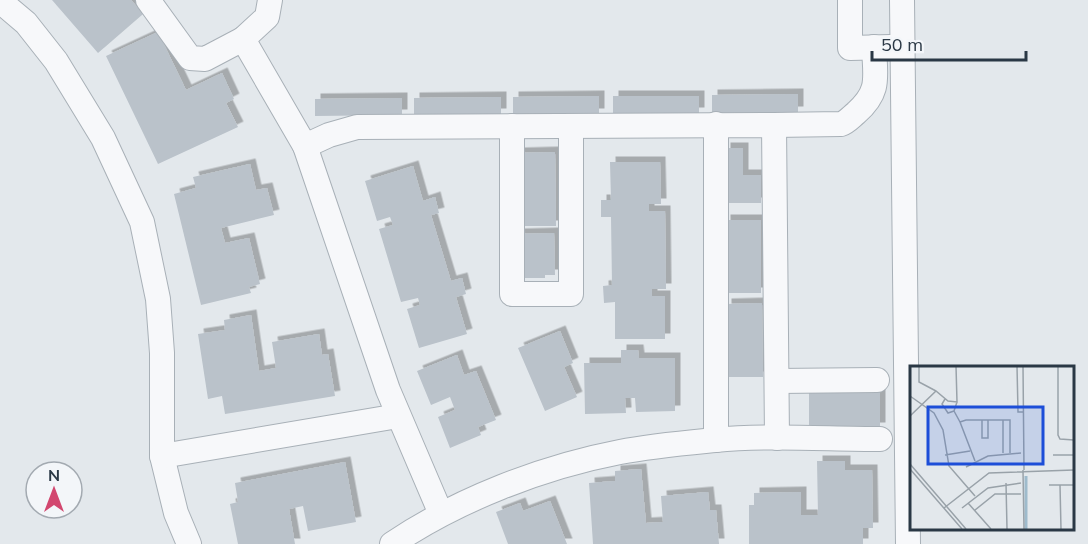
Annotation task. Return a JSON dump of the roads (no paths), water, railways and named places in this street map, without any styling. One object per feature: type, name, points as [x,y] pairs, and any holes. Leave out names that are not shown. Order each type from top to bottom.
[{"type":"street","points":[[148,0],[190,58],[205,59],[243,39],[267,17],[270,0]]},
{"type":"street","points":[[850,0],[850,48],[902,47]]},
{"type":"street","points":[[902,0],[908,544]]},
{"type":"street","points":[[0,2],[26,23],[56,61],[103,138],[142,222],[158,299],[162,353],[162,456],[176,513],[189,544]]},
{"type":"street","points":[[243,39],[305,146],[398,416],[441,514]]},
{"type":"street","points":[[305,146],[329,135],[357,127],[841,124],[866,105],[873,95],[875,88],[874,47]]},
{"type":"street","points":[[716,124],[716,440]]},
{"type":"street","points":[[774,125],[777,438]]},
{"type":"street","points":[[512,126],[512,294],[571,294],[571,126]]},
{"type":"street","points":[[777,381],[877,380]]},
{"type":"street","points":[[162,456],[398,416]]},
{"type":"street","points":[[392,544],[441,514],[520,481],[566,465],[620,452],[716,440],[880,439]]}]
